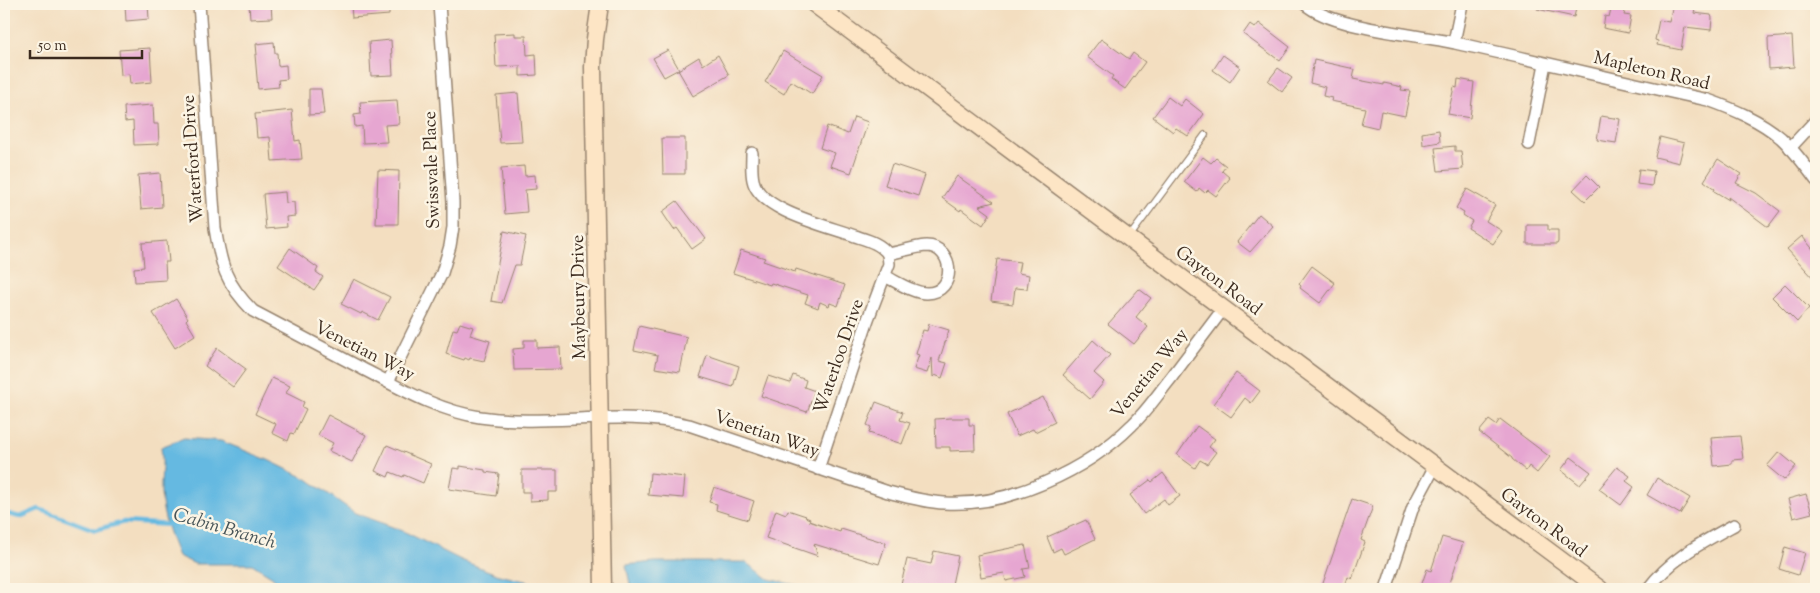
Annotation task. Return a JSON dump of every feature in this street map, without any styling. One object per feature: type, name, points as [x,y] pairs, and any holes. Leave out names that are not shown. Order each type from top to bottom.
[{"type":"street","name":"Waterford Drive","points":[[198,4],[215,228],[221,264],[229,282],[246,304]]},
{"type":"street","name":"Swissvale Place","points":[[388,382],[442,273],[450,246],[453,227],[453,202],[439,4]]},
{"type":"street","name":"Maybeury Drive","points":[[600,4],[595,39],[594,67],[603,589]]},
{"type":"street","name":"Gayton Road","points":[[814,4],[1600,589]]},
{"type":"street","name":"Mapleton Road","points":[[1305,4],[1311,9],[1347,24],[1454,42],[1708,100],[1730,108],[1760,123],[1780,137],[1816,180]]},
{"type":"street","points":[[1454,42],[1462,4]]},
{"type":"street","points":[[1529,144],[1545,64]]},
{"type":"street","points":[[1790,148],[1816,120]]},
{"type":"street","points":[[752,153],[753,181],[762,196],[770,202],[797,216],[869,240],[881,246],[888,254],[926,246],[936,248],[948,261],[950,272],[942,287],[937,291],[925,293],[885,276]]},
{"type":"street","name":"Waterloo Drive","points":[[818,469],[868,319],[885,276],[888,254]]},
{"type":"street","name":"Venetian Way","points":[[246,304],[253,311],[388,382],[440,406],[480,417],[508,420],[640,418],[666,420],[689,425],[888,492],[921,501],[946,503],[988,500],[1034,487],[1091,457],[1113,442],[1148,408],[1224,309]]},
{"type":"street","points":[[1386,589],[1413,508],[1435,466]]},
{"type":"street","points":[[1648,589],[1661,573],[1680,556],[1734,525]]},
{"type":"lane","points":[[1129,238],[1205,135]]},
{"type":"water","points":[[184,438],[221,441],[268,460],[309,480],[355,513],[403,531],[461,560],[499,575],[538,584],[548,589],[281,589],[273,577],[252,564],[195,564],[178,556],[163,511],[161,492],[161,447]]},
{"type":"water","points":[[655,562],[746,562],[769,579],[814,589],[631,589],[626,565]]},
{"type":"building","points":[[125,4],[148,4],[149,19],[126,21]]},
{"type":"building","points":[[249,4],[271,4],[272,18],[250,19]]},
{"type":"building","points":[[351,4],[389,4],[389,15],[352,18]]},
{"type":"building","points":[[1538,4],[1577,4],[1574,17],[1537,9]]},
{"type":"building","points":[[1673,4],[1696,4],[1694,13],[1711,15],[1712,18],[1711,30],[1685,27],[1681,50],[1657,45],[1658,41],[1655,40],[1659,20],[1669,22]]},
{"type":"building","points":[[1612,5],[1626,8],[1624,15],[1631,16],[1628,33],[1603,28],[1605,16],[1609,17]]},
{"type":"building","points":[[1259,23],[1290,47],[1280,61],[1243,34],[1250,24],[1255,28]]},
{"type":"building","points":[[515,33],[515,36],[526,36],[527,55],[536,54],[537,75],[520,76],[520,66],[496,67],[494,34]]},
{"type":"building","points":[[1792,36],[1794,67],[1769,69],[1768,38]]},
{"type":"building","points":[[1101,39],[1129,59],[1133,53],[1145,62],[1125,89],[1111,79],[1113,76],[1087,57]]},
{"type":"building","points":[[391,40],[393,75],[371,76],[369,42]]},
{"type":"building","points":[[274,42],[278,66],[286,65],[287,79],[278,80],[279,87],[258,89],[256,44]]},
{"type":"building","points":[[150,48],[152,82],[130,84],[129,74],[121,75],[119,50]]},
{"type":"building","points":[[668,50],[679,69],[664,77],[653,58]]},
{"type":"building","points":[[783,51],[823,75],[812,94],[791,81],[784,94],[765,82]]},
{"type":"building","points":[[718,55],[729,75],[693,96],[678,70],[699,57],[703,65]]},
{"type":"building","points":[[1223,55],[1240,67],[1230,82],[1213,70]]},
{"type":"building","points":[[1314,60],[1355,69],[1353,79],[1384,85],[1384,83],[1402,87],[1401,90],[1410,91],[1405,116],[1381,111],[1378,128],[1361,124],[1365,108],[1331,101],[1332,98],[1323,96],[1325,87],[1310,83]]},
{"type":"building","points":[[1278,68],[1292,78],[1282,92],[1268,81]]},
{"type":"building","points":[[1458,79],[1474,82],[1470,118],[1448,114],[1454,87],[1457,88]]},
{"type":"building","points":[[309,89],[321,89],[324,114],[309,115]]},
{"type":"building","points":[[518,93],[522,142],[500,143],[496,95]]},
{"type":"building","points":[[1168,97],[1180,106],[1185,99],[1204,114],[1188,136],[1176,128],[1173,132],[1153,117]]},
{"type":"building","points":[[397,100],[399,124],[385,125],[387,142],[363,143],[362,126],[355,127],[354,115],[361,114],[360,102]]},
{"type":"building","points":[[153,105],[154,124],[158,124],[159,144],[134,145],[133,121],[125,122],[124,107]]},
{"type":"building","points":[[292,110],[295,141],[300,140],[302,159],[272,161],[270,137],[257,138],[255,114]]},
{"type":"building","points":[[1601,116],[1620,119],[1616,143],[1597,140]]},
{"type":"building","points":[[854,117],[868,122],[851,173],[830,166],[835,153],[820,148],[827,126],[848,134]]},
{"type":"building","points":[[1439,130],[1440,142],[1423,145],[1422,133]]},
{"type":"building","points":[[1660,137],[1684,143],[1679,163],[1655,157]]},
{"type":"building","points":[[662,138],[685,138],[685,174],[663,174]]},
{"type":"building","points":[[1455,146],[1455,151],[1461,151],[1463,169],[1438,171],[1435,148]]},
{"type":"building","points":[[1203,157],[1211,163],[1216,158],[1226,166],[1222,171],[1230,178],[1216,196],[1208,190],[1205,193],[1199,188],[1197,192],[1184,182]]},
{"type":"building","points":[[1718,159],[1741,174],[1736,183],[1756,193],[1780,211],[1768,227],[1728,197],[1729,200],[1714,191],[1715,189],[1704,181]]},
{"type":"building","points":[[892,164],[925,175],[918,196],[885,185]]},
{"type":"building","points":[[524,166],[525,176],[535,175],[536,189],[525,190],[527,212],[505,214],[501,168]]},
{"type":"building","points":[[1639,169],[1654,171],[1652,186],[1637,184]]},
{"type":"building","points":[[378,170],[399,171],[398,224],[376,224]]},
{"type":"building","points":[[160,173],[162,207],[141,209],[138,175]]},
{"type":"building","points":[[1587,175],[1599,187],[1585,201],[1573,190]]},
{"type":"building","points":[[957,176],[994,202],[979,206],[990,214],[983,225],[942,198]]},
{"type":"building","points":[[1467,189],[1495,205],[1486,221],[1502,231],[1493,244],[1468,228],[1472,221],[1456,208]]},
{"type":"building","points":[[285,192],[286,203],[294,202],[295,216],[286,217],[287,227],[266,229],[263,194]]},
{"type":"building","points":[[677,201],[706,239],[692,249],[677,228],[674,230],[662,212]]},
{"type":"building","points":[[1259,214],[1273,226],[1250,252],[1237,242]]},
{"type":"building","points":[[1527,225],[1548,225],[1548,230],[1558,230],[1557,244],[1527,244]]},
{"type":"building","points":[[504,231],[526,236],[520,265],[515,265],[502,303],[491,301]]},
{"type":"building","points":[[1802,236],[1816,253],[1816,281],[1787,249]]},
{"type":"building","points":[[167,241],[169,262],[165,262],[166,280],[135,282],[134,268],[144,267],[142,243]]},
{"type":"building","points":[[290,248],[318,268],[316,272],[323,277],[314,290],[278,266]]},
{"type":"building","points":[[741,250],[765,258],[763,261],[795,272],[796,269],[845,285],[838,306],[830,303],[829,306],[820,302],[818,308],[805,303],[808,295],[733,273]]},
{"type":"building","points":[[997,259],[1020,262],[1018,273],[1029,275],[1027,289],[1015,288],[1013,304],[991,301]]},
{"type":"building","points":[[1312,266],[1335,283],[1320,303],[1300,288],[1299,284]]},
{"type":"building","points":[[354,279],[390,297],[378,320],[341,304]]},
{"type":"building","points":[[1785,284],[1809,308],[1797,322],[1772,297]]},
{"type":"building","points":[[1139,289],[1151,298],[1136,317],[1148,327],[1134,344],[1108,324]]},
{"type":"building","points":[[176,299],[188,318],[186,320],[195,335],[175,348],[153,313]]},
{"type":"building","points":[[460,323],[473,327],[470,335],[490,341],[484,361],[470,358],[469,360],[465,358],[464,360],[446,354],[453,329],[457,330]]},
{"type":"building","points":[[929,324],[949,330],[939,361],[947,363],[942,378],[935,375],[933,377],[932,358],[927,373],[914,369],[919,355],[916,354],[923,330],[927,331]]},
{"type":"building","points":[[639,326],[687,337],[680,372],[655,368],[658,355],[634,350]]},
{"type":"building","points":[[524,340],[537,340],[537,348],[560,347],[561,369],[514,370],[513,349],[524,348]]},
{"type":"building","points":[[1093,340],[1110,355],[1094,373],[1104,382],[1090,399],[1063,375]]},
{"type":"building","points":[[217,348],[246,369],[233,387],[205,366]]},
{"type":"building","points":[[707,355],[739,366],[733,387],[700,377]]},
{"type":"building","points":[[1236,373],[1260,391],[1251,403],[1245,398],[1231,417],[1213,404]]},
{"type":"building","points":[[793,375],[806,380],[804,387],[815,391],[807,412],[761,396],[768,376],[790,383]]},
{"type":"building","points":[[272,378],[290,386],[286,393],[304,402],[302,407],[306,409],[294,434],[291,433],[288,441],[272,433],[276,424],[255,414]]},
{"type":"building","points":[[1043,397],[1055,422],[1035,432],[1033,429],[1017,436],[1007,414]]},
{"type":"building","points":[[876,402],[903,412],[900,420],[910,423],[902,444],[869,433],[871,427],[867,425]]},
{"type":"building","points":[[328,415],[366,435],[352,462],[329,451],[333,443],[318,435]]},
{"type":"building","points":[[969,418],[969,425],[974,425],[975,450],[950,451],[950,447],[936,447],[935,419]]},
{"type":"building","points":[[1500,419],[1550,457],[1537,473],[1529,466],[1526,471],[1479,432],[1489,420],[1496,425]]},
{"type":"building","points":[[1197,426],[1215,439],[1209,447],[1216,452],[1207,464],[1200,460],[1195,468],[1177,455]]},
{"type":"building","points":[[1740,436],[1743,459],[1732,460],[1732,464],[1714,466],[1711,438]]},
{"type":"building","points":[[387,445],[431,464],[423,483],[404,475],[403,477],[390,472],[388,477],[375,471]]},
{"type":"building","points":[[1779,452],[1796,466],[1784,480],[1767,466]]},
{"type":"building","points":[[1571,457],[1591,472],[1580,485],[1561,470]]},
{"type":"building","points":[[460,466],[499,474],[496,496],[449,489],[453,468],[460,469]]},
{"type":"building","points":[[1617,467],[1630,476],[1626,481],[1634,487],[1621,505],[1599,489]]},
{"type":"building","points":[[522,470],[557,470],[557,492],[548,492],[548,500],[530,501],[530,492],[522,492]]},
{"type":"building","points":[[650,473],[685,477],[683,498],[648,495]]},
{"type":"building","points":[[1163,473],[1180,496],[1168,505],[1164,499],[1144,514],[1130,495]]},
{"type":"building","points":[[1657,478],[1690,498],[1680,514],[1647,495]]},
{"type":"building","points":[[714,487],[754,501],[748,520],[716,510],[717,504],[709,502]]},
{"type":"building","points":[[1806,494],[1812,513],[1793,518],[1788,499]]},
{"type":"building","points":[[1352,499],[1373,506],[1361,540],[1365,542],[1352,579],[1348,577],[1344,589],[1321,589]]},
{"type":"building","points":[[776,510],[786,514],[788,510],[806,516],[810,519],[809,521],[840,532],[841,529],[886,543],[879,564],[814,544],[818,556],[766,538]]},
{"type":"building","points":[[1086,520],[1095,539],[1064,554],[1061,548],[1053,552],[1047,537]]},
{"type":"building","points":[[1442,537],[1463,543],[1448,589],[1420,589],[1427,569],[1431,571]]},
{"type":"building","points":[[1025,545],[1030,568],[1023,569],[1025,577],[1006,581],[1004,573],[981,577],[977,555]]},
{"type":"building","points":[[1785,547],[1805,553],[1798,575],[1779,569]]},
{"type":"building","points":[[934,551],[958,556],[951,589],[900,589],[907,559],[931,564]]},
{"type":"waterway","name":"Cabin Branch","points":[[4,513],[20,517],[39,509],[95,530],[124,522],[171,525]]}]
